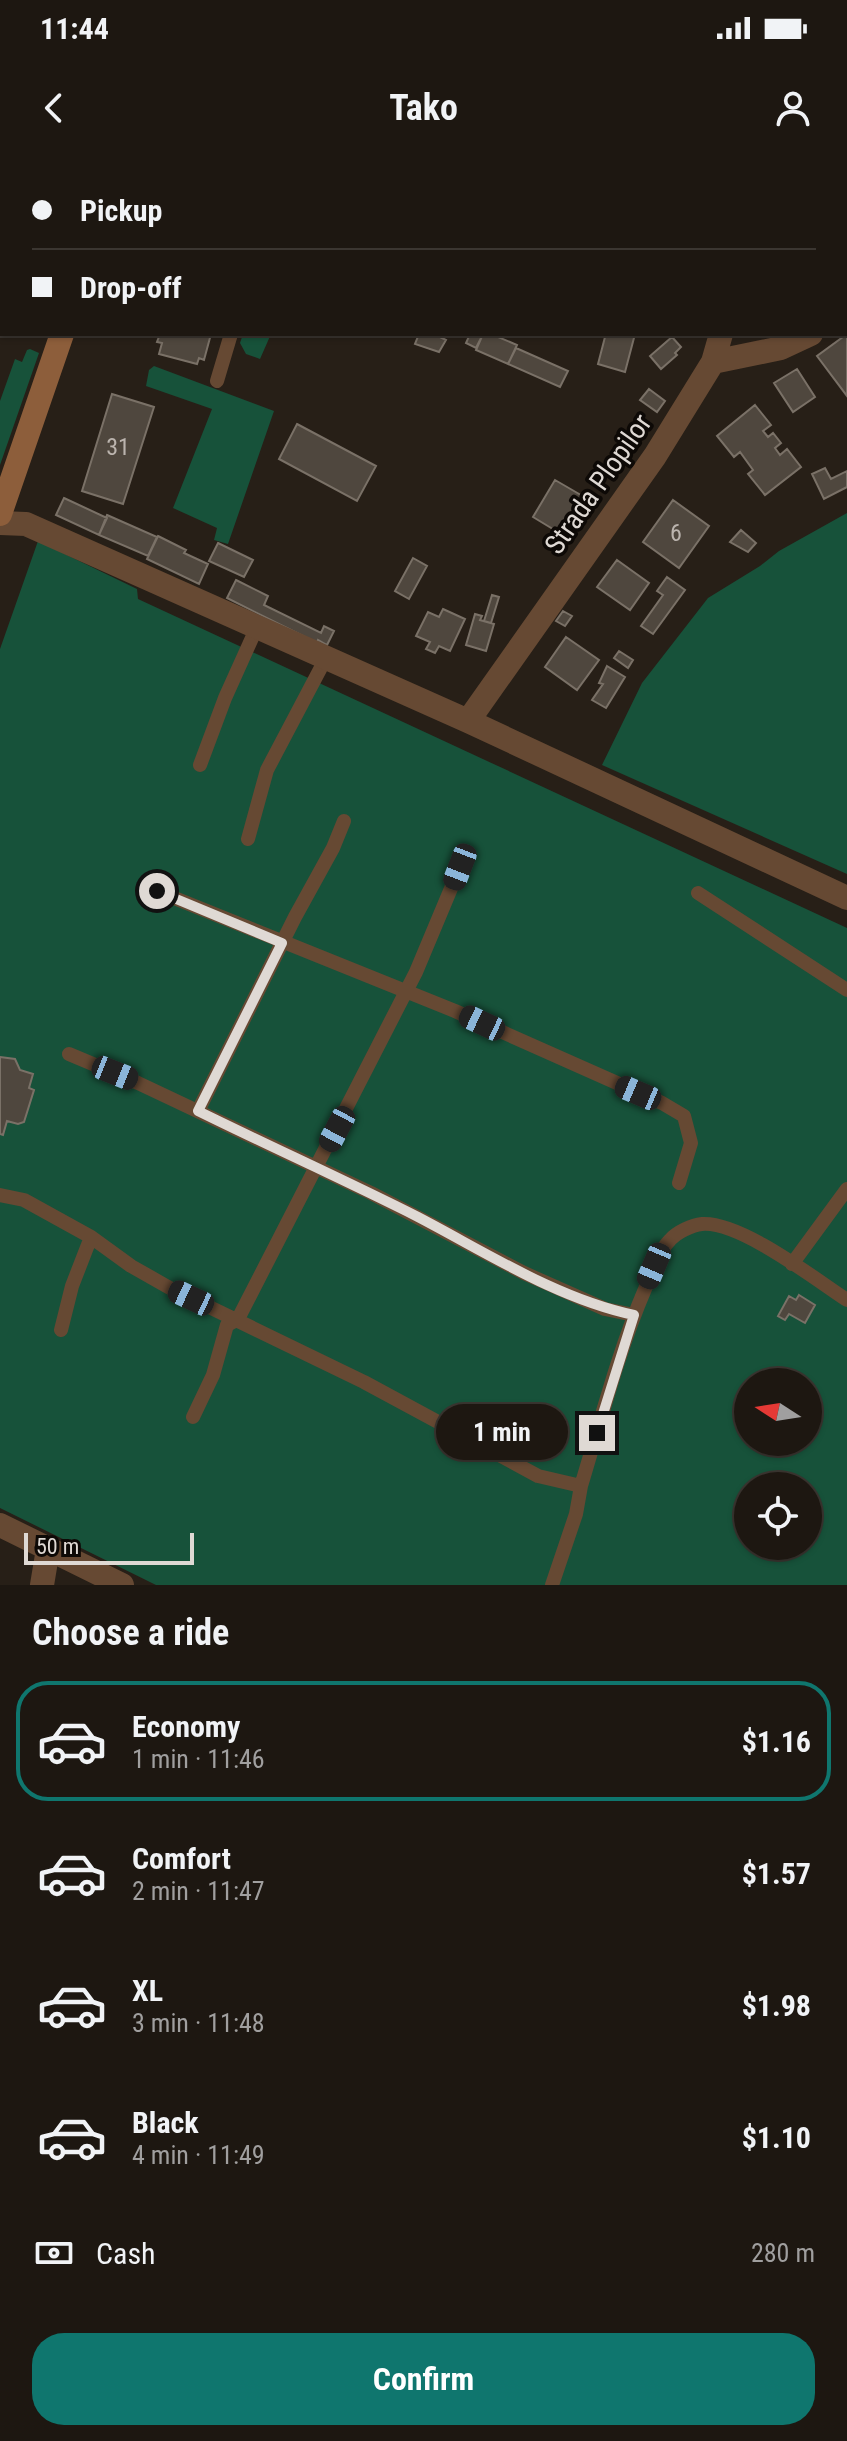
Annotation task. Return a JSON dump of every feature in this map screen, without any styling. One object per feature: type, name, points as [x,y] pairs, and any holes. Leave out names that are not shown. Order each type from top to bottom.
[{"type":"main road","points":[[0,514],[61,336]]},
{"type":"street","name":"Strada Plopilor","points":[[468,721],[655,456],[713,362],[720,336]]},
{"type":"street","points":[[713,362],[781,348],[807,336]]},
{"type":"street","points":[[0,523],[26,524],[468,721],[847,898]]},
{"type":"street","points":[[0,1525],[122,1585]]},
{"type":"street","points":[[42,1585],[48,1549]]},
{"type":"lane","points":[[217,381],[230,336]]},
{"type":"lane","points":[[200,765],[225,698],[257,627]]},
{"type":"lane","points":[[248,839],[267,770],[326,658]]},
{"type":"lane","points":[[198,1111],[344,821]]},
{"type":"lane","points":[[193,1417],[213,1375],[227,1325],[238,1319],[316,1168],[429,943],[460,867]]},
{"type":"lane","points":[[157,891],[339,963],[662,1103],[684,1116],[691,1143],[679,1183]]},
{"type":"lane","points":[[698,893],[847,990]]},
{"type":"lane","points":[[69,1054],[198,1111],[524,1273],[605,1309],[634,1315]]},
{"type":"lane","points":[[792,1264],[847,1189]]},
{"type":"lane","points":[[0,1195],[24,1200],[91,1237],[155,1280],[364,1382],[538,1476],[581,1486]]},
{"type":"lane","points":[[552,1585],[634,1315],[654,1266],[669,1240],[682,1231],[703,1224],[729,1229],[749,1238],[847,1300]]},
{"type":"lane","points":[[61,1330],[77,1271],[91,1237]]},
{"type":"green space","points":[[242,336],[270,336],[260,359],[246,354],[240,343]]},
{"type":"green space","points":[[30,349],[39,353],[0,465],[0,401],[15,359],[22,362]]},
{"type":"green space","points":[[154,366],[274,411],[228,544],[214,540],[217,528],[173,508],[212,409],[146,386],[149,370]]},
{"type":"green space","points":[[847,513],[847,874],[602,765],[642,683],[708,598],[779,551]]},
{"type":"green space","points":[[38,541],[137,589],[138,599],[847,928],[847,1585],[156,1585],[0,1508],[0,649]]},
{"type":"building","points":[[159,336],[210,336],[204,360],[199,358],[197,364],[159,354],[162,343],[157,342]]},
{"type":"building","points":[[418,336],[438,336],[446,340],[439,352],[415,344]]},
{"type":"building","points":[[469,336],[482,336],[476,348],[466,343]]},
{"type":"building","points":[[482,336],[496,336],[517,345],[508,364],[476,350]]},
{"type":"building","points":[[634,336],[625,372],[598,364],[605,337]]},
{"type":"building","points":[[847,336],[847,396],[817,356]]},
{"type":"building","points":[[672,337],[681,347],[675,353],[677,355],[661,369],[650,356]]},
{"type":"building","points":[[516,348],[568,371],[560,387],[508,364]]},
{"type":"building","points":[[797,369],[815,397],[793,412],[774,383]]},
{"type":"building","points":[[649,389],[665,401],[657,412],[640,400]]},
{"type":"building","points":[[112,394],[154,407],[123,504],[82,491]]},
{"type":"building","points":[[755,405],[771,425],[763,431],[768,437],[773,433],[781,443],[775,448],[780,455],[787,449],[801,467],[765,495],[748,474],[753,470],[740,452],[734,457],[717,436]]},
{"type":"building","points":[[297,424],[376,466],[357,501],[279,459]]},
{"type":"building","points":[[825,468],[831,479],[847,471],[847,487],[824,499],[812,474]]},
{"type":"building","points":[[555,480],[586,498],[577,513],[580,515],[566,537],[533,517]]},
{"type":"building","points":[[64,498],[107,518],[99,535],[56,515]]},
{"type":"building","points":[[673,500],[709,526],[679,568],[643,542]]},
{"type":"building","points":[[107,515],[157,537],[148,556],[99,535]]},
{"type":"building","points":[[741,530],[756,543],[748,552],[730,542]]},
{"type":"building","points":[[158,536],[208,564],[199,584],[147,559]]},
{"type":"building","points":[[218,543],[253,560],[244,577],[209,561]]},
{"type":"building","points":[[413,558],[427,566],[409,599],[395,591]]},
{"type":"building","points":[[617,560],[649,583],[630,610],[597,587]]},
{"type":"building","points":[[667,577],[685,590],[653,634],[641,626],[663,595],[657,591]]},
{"type":"building","points":[[236,580],[268,596],[264,605],[321,633],[324,626],[334,631],[327,645],[318,640],[317,643],[227,598]]},
{"type":"building","points":[[492,595],[499,597],[491,623],[484,621]]},
{"type":"building","points":[[443,609],[465,619],[450,651],[439,646],[435,653],[426,649],[430,642],[416,636],[428,612],[439,617]]},
{"type":"building","points":[[563,611],[572,616],[565,626],[556,621]]},
{"type":"building","points":[[475,614],[482,616],[480,620],[494,624],[486,651],[466,645]]},
{"type":"building","points":[[566,637],[599,660],[577,690],[545,667]]},
{"type":"building","points":[[619,651],[633,660],[628,668],[614,658]]},
{"type":"building","points":[[607,666],[625,677],[606,708],[592,700],[603,684],[599,683]]},
{"type":"building","points":[[0,1057],[15,1059],[20,1070],[33,1074],[29,1088],[34,1090],[24,1122],[7,1121],[3,1135],[0,1134]]},
{"type":"building","points":[[799,1295],[815,1305],[805,1323],[789,1314],[785,1320],[778,1316],[789,1296],[796,1300]]},
{"type":"route","points":[[157,891],[282,943],[198,1111],[371,1193],[524,1273],[605,1309],[634,1315],[597,1433]]}]
